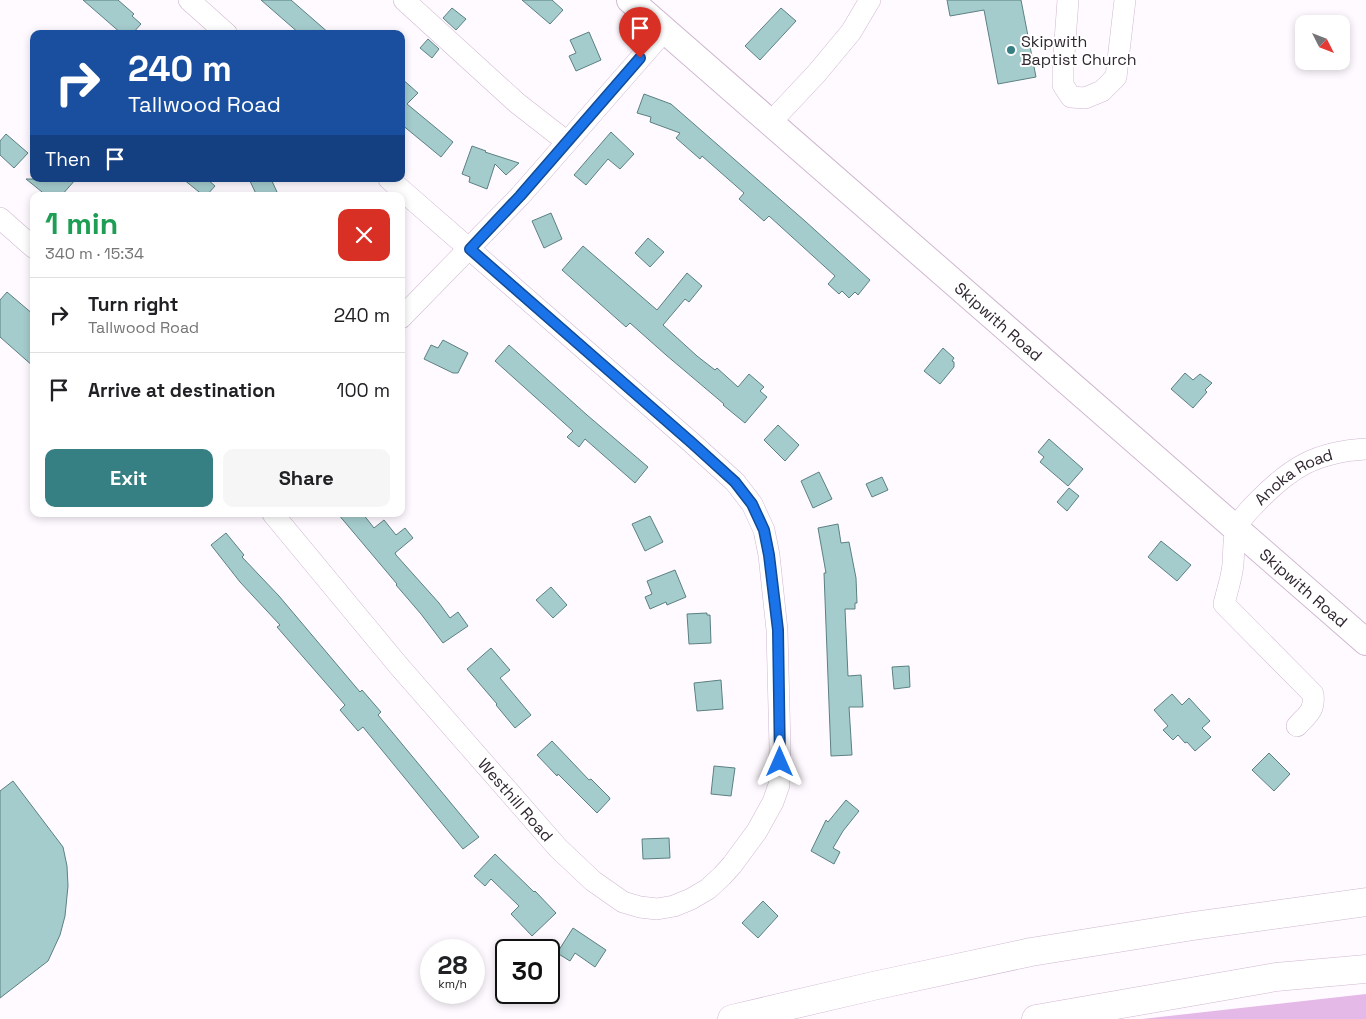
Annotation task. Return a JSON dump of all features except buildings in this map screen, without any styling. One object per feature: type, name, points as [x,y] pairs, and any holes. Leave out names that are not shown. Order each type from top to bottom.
[{"type":"highway","points":[[732,1019],[1031,952],[1192,926],[1366,902]]},
{"type":"highway","points":[[1036,1019],[1276,977],[1366,969]]},
{"type":"main road","name":"Skipwith Road","points":[[630,0],[1366,642]]},
{"type":"street","points":[[189,0],[223,30]]},
{"type":"street","points":[[404,0],[517,103],[567,142]]},
{"type":"street","points":[[770,123],[816,74],[851,32],[870,0]]},
{"type":"street","points":[[1068,0],[1063,68],[1064,86],[1071,97],[1085,98],[1102,91],[1116,77],[1125,0]]},
{"type":"street","points":[[405,314],[520,196],[665,30]]},
{"type":"street","name":"Westhill Road","points":[[392,182],[404,192]]},
{"type":"street","name":"Westhill Road","points":[[275,517],[398,665],[558,848],[593,881],[623,902],[640,908],[657,909],[674,906],[691,899],[708,889],[732,865],[757,831],[773,802],[779,785],[780,738],[778,630],[764,530],[752,504],[735,482],[692,443],[405,193]]},
{"type":"street","points":[[0,218],[30,244]]},
{"type":"street","name":"Anoka Road","points":[[1236,528],[1252,507],[1275,484],[1298,467],[1319,457],[1345,450],[1366,449]]},
{"type":"street","points":[[1236,528],[1233,565],[1224,604],[1313,694],[1314,704],[1310,712],[1297,726]]},
{"type":"shaded area","points":[[1366,994],[1366,1019],[1142,1019]]},
{"type":"place","name":"Skipwith Baptist Church","points":[[1011,50]]},
{"type":"route","points":[[640,58],[520,196],[470,249],[692,443],[735,482],[752,504],[764,530],[778,630],[780,762]]}]
